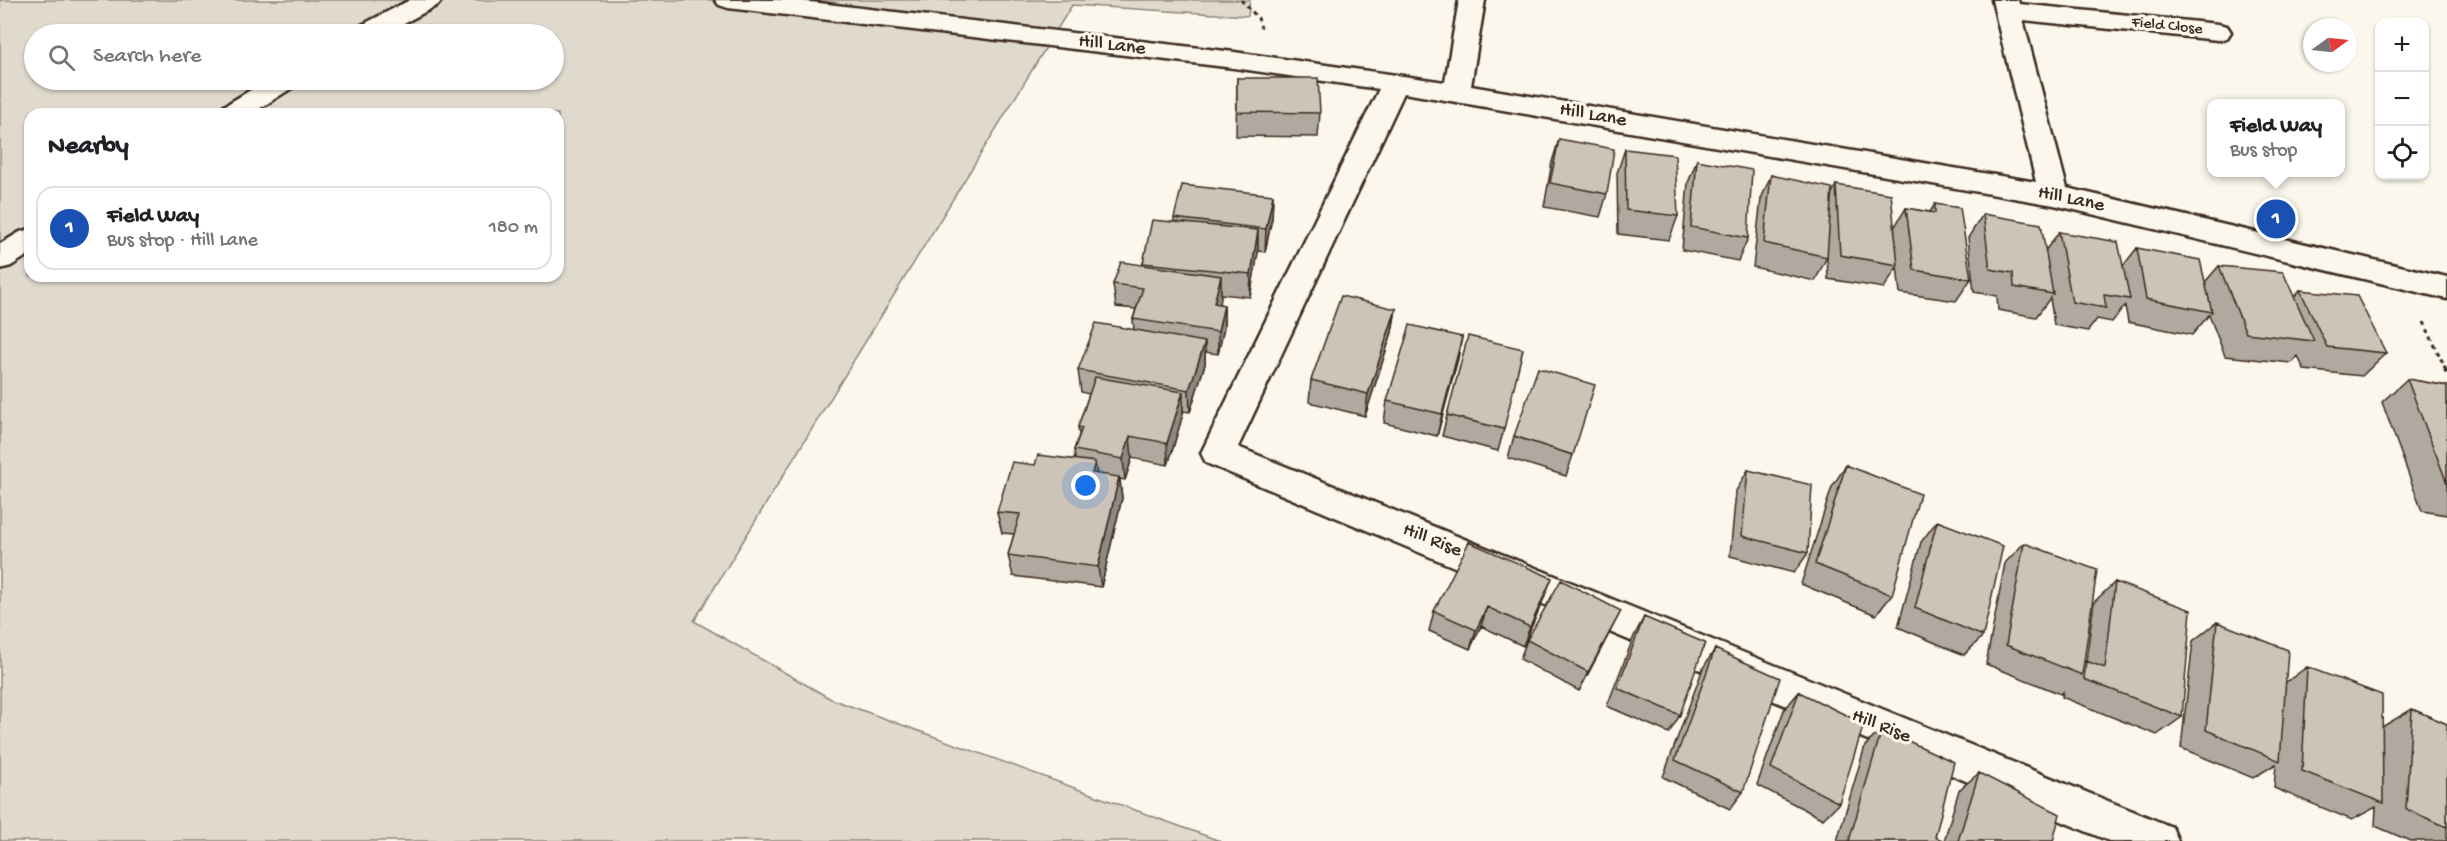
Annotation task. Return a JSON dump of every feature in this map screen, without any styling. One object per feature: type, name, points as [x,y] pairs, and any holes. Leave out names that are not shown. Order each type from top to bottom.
[{"type":"street","points":[[384,24],[429,0]]},
{"type":"street","name":"Hill Lane","points":[[728,0],[1234,60],[1457,93],[2054,195],[2447,288]]},
{"type":"street","points":[[1457,93],[1472,0]]},
{"type":"street","points":[[2007,5],[2054,195]]},
{"type":"street","name":"Field Close","points":[[2007,5],[2218,32]]},
{"type":"street","name":"Hill Rise","points":[[1395,83],[1218,453],[2158,841]]},
{"type":"street","points":[[241,108],[270,90]]},
{"type":"street","points":[[0,258],[24,244]]},
{"type":"path","points":[[2410,279],[2418,308],[2447,373]]},
{"type":"shaded area","points":[[0,0],[1250,0],[1248,16],[1072,5],[694,621],[831,699],[1220,841],[0,841]]},
{"type":"building","points":[[1237,78],[1318,78],[1320,113],[1237,112]]},
{"type":"building","points":[[1559,139],[1614,149],[1607,194],[1550,183]]},
{"type":"building","points":[[1625,149],[1675,155],[1678,216],[1626,210]]},
{"type":"building","points":[[1697,160],[1752,170],[1748,238],[1691,227]]},
{"type":"building","points":[[1771,175],[1832,188],[1827,257],[1764,243]]},
{"type":"building","points":[[1182,185],[1273,195],[1266,229],[1174,218]]},
{"type":"building","points":[[1836,185],[1891,194],[1898,265],[1840,255]]},
{"type":"building","points":[[1935,204],[1960,208],[1971,279],[1914,270],[1906,208],[1935,213]]},
{"type":"building","points":[[1983,214],[2041,224],[2053,294],[2014,287],[2013,273],[1990,269]]},
{"type":"building","points":[[1152,220],[1258,230],[1251,274],[1143,263]]},
{"type":"building","points":[[2059,232],[2118,242],[2130,299],[2104,295],[2106,308],[2072,302]]},
{"type":"building","points":[[2137,248],[2200,260],[2212,312],[2146,299]]},
{"type":"building","points":[[1121,262],[1221,276],[1214,303],[1224,305],[1218,332],[1133,319],[1143,288],[1113,284]]},
{"type":"building","points":[[2219,266],[2283,272],[2314,341],[2246,333]]},
{"type":"building","points":[[2300,290],[2357,296],[2386,353],[2327,347]]},
{"type":"building","points":[[1341,296],[1396,309],[1368,394],[1311,380]]},
{"type":"building","points":[[1096,323],[1205,342],[1189,390],[1078,370]]},
{"type":"building","points":[[1410,325],[1462,337],[1442,414],[1387,401]]},
{"type":"building","points":[[1468,336],[1523,349],[1504,429],[1447,415]]},
{"type":"building","points":[[1538,368],[1595,385],[1573,455],[1514,436]]},
{"type":"building","points":[[1095,377],[1183,392],[1167,443],[1130,436],[1123,459],[1074,450],[1082,428],[1078,427]]},
{"type":"building","points":[[2407,379],[2447,386],[2447,483]]},
{"type":"building","points":[[1038,455],[1095,462],[1092,473],[1119,477],[1098,567],[1008,555],[1020,514],[997,512],[1012,462],[1035,465]]},
{"type":"building","points":[[1846,465],[1920,494],[1892,595],[1815,564]]},
{"type":"building","points":[[1748,470],[1812,485],[1808,553],[1742,536]]},
{"type":"building","points":[[1937,521],[2003,546],[1983,636],[1915,608]]},
{"type":"building","points":[[1469,542],[1552,578],[1530,627],[1487,607],[1476,630],[1434,611]]},
{"type":"building","points":[[2024,543],[2097,570],[2082,675],[2006,645]]},
{"type":"building","points":[[1561,580],[1621,611],[1588,672],[1527,640]]},
{"type":"building","points":[[2115,582],[2191,610],[2182,717],[2084,679],[2086,661],[2105,668]]},
{"type":"building","points":[[1644,617],[1705,643],[1680,715],[1617,688]]},
{"type":"building","points":[[2217,622],[2288,650],[2280,761],[2206,730]]},
{"type":"building","points":[[1715,649],[1780,678],[1743,792],[1675,760]]},
{"type":"building","points":[[2307,667],[2382,695],[2383,803],[2302,771]]},
{"type":"building","points":[[1799,692],[1864,724],[1839,803],[1771,768]]},
{"type":"building","points":[[2412,709],[2447,724],[2447,827],[2406,809]]},
{"type":"building","points":[[1882,729],[1954,762],[1935,837],[1944,841],[1849,841]]},
{"type":"building","points":[[1979,773],[2060,814],[2053,841],[1958,841]]},
{"type":"place","name":"Field Way","points":[[2276,219]]}]
